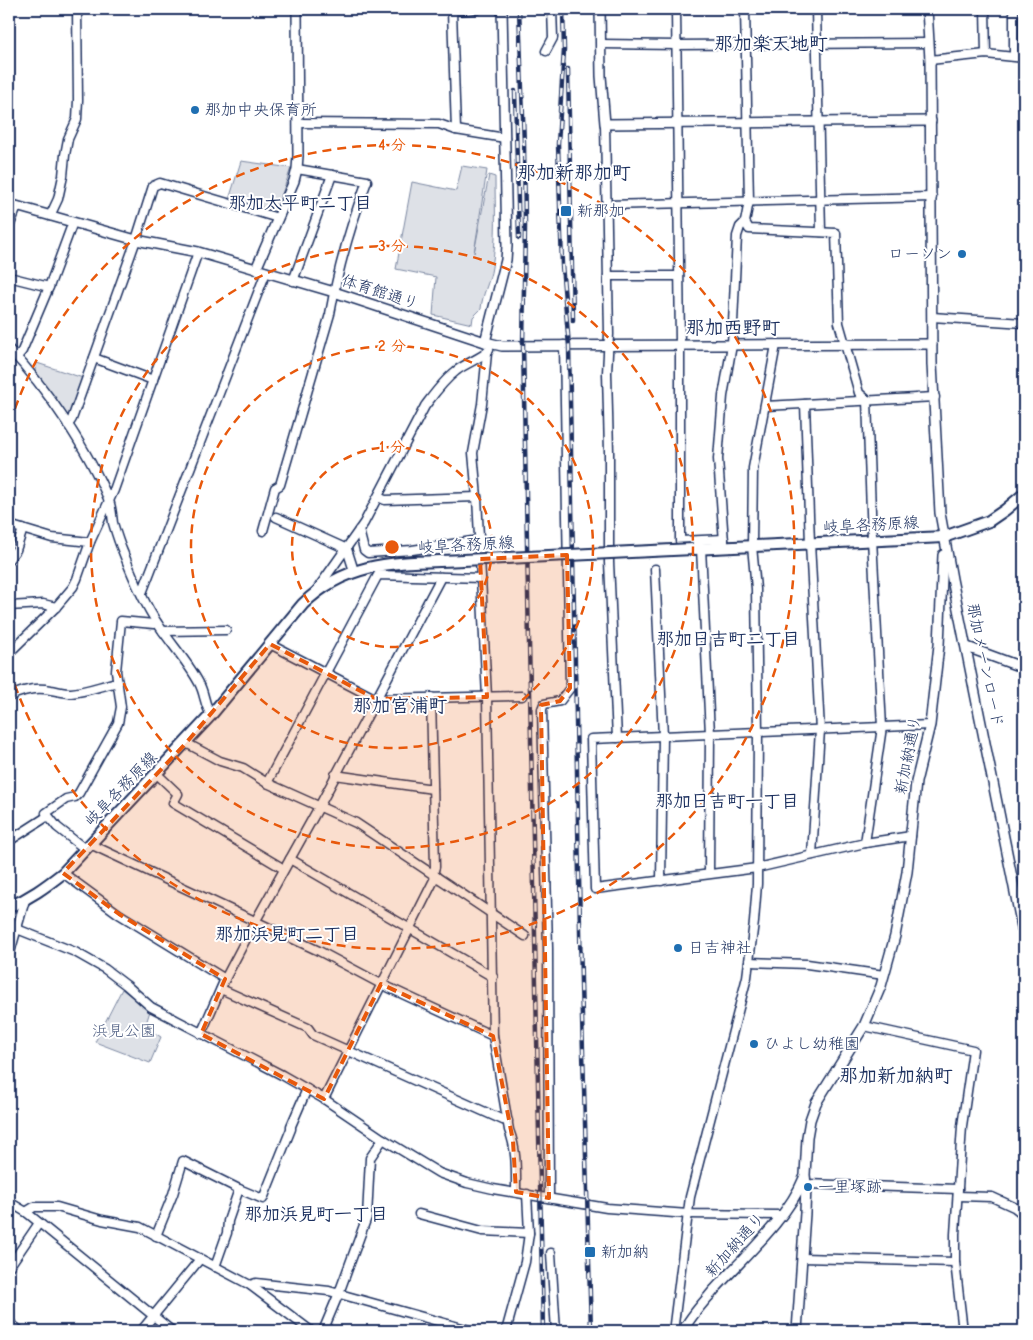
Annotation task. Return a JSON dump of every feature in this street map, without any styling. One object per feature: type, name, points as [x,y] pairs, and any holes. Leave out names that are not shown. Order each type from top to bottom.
[{"type":"main road","name":"岐阜各務原線","points":[[9,907],[43,890],[62,873],[186,744],[303,604],[316,591],[354,571],[387,564],[697,549],[724,543],[752,546],[944,537],[989,521],[1024,494]]},
{"type":"street","points":[[50,216],[58,199],[68,139],[77,119],[77,9]]},
{"type":"street","points":[[256,269],[294,181],[297,169],[297,9]]},
{"type":"street","points":[[456,130],[452,10],[478,9]]},
{"type":"street","points":[[502,9],[506,260],[488,343],[482,404],[472,453],[477,496],[487,697],[493,1036],[516,1158],[516,1192]]},
{"type":"street","points":[[546,51],[553,38],[552,9]]},
{"type":"street","points":[[600,9],[607,205],[609,562],[617,738]]},
{"type":"street","points":[[676,9],[680,541],[724,543],[718,459],[723,396],[732,345],[737,236],[740,227],[745,222],[749,201],[745,9]]},
{"type":"street","points":[[816,9],[821,232]]},
{"type":"street","points":[[927,9],[931,121],[932,317],[1024,323]]},
{"type":"street","points":[[985,9],[986,54]]},
{"type":"street","points":[[1014,9],[1014,56]]},
{"type":"street","points":[[600,44],[929,43]]},
{"type":"street","points":[[930,60],[986,54],[1024,58]]},
{"type":"street","points":[[605,124],[931,121]]},
{"type":"street","points":[[298,123],[439,124],[456,130],[505,138]]},
{"type":"street","points":[[263,531],[275,488],[280,485],[330,314],[353,219],[367,181],[297,169]]},
{"type":"street","points":[[293,280],[332,175]]},
{"type":"street","points":[[68,425],[72,419],[136,240],[153,186],[160,183],[278,218]]},
{"type":"street","points":[[607,205],[932,198]]},
{"type":"street","points":[[9,227],[13,205],[136,240],[198,252],[110,502],[90,542],[78,579],[56,607],[9,653]]},
{"type":"street","points":[[17,357],[22,351],[49,287],[73,222]]},
{"type":"street","points":[[745,222],[749,229],[836,233],[839,324],[859,393],[867,400],[882,727],[865,843]]},
{"type":"street","name":"体育館通り","points":[[198,252],[334,292],[488,343],[510,346],[932,344]]},
{"type":"street","points":[[142,593],[266,272]]},
{"type":"street","points":[[608,276],[679,276]]},
{"type":"street","points":[[9,277],[49,287]]},
{"type":"street","name":"那加メーンロード","points":[[932,317],[940,513],[1024,937]]},
{"type":"street","points":[[549,1198],[548,955],[542,708],[544,704],[560,702],[570,688],[564,345]]},
{"type":"street","points":[[675,1331],[674,1324],[690,1197],[747,977],[757,884],[758,732],[756,589],[752,546],[753,468],[776,345]]},
{"type":"street","points":[[9,349],[68,425],[89,461],[110,502],[114,525],[123,552],[142,593],[157,623],[200,684],[205,706],[211,715]]},
{"type":"street","points":[[316,591],[359,530],[425,406],[437,389],[455,371],[487,353]]},
{"type":"street","points":[[94,358],[152,380]]},
{"type":"street","points":[[765,406],[935,397]]},
{"type":"street","points":[[805,404],[820,730],[812,855]]},
{"type":"street","points":[[378,497],[384,500],[477,496]]},
{"type":"street","points":[[276,517],[347,549],[354,571]]},
{"type":"street","points":[[9,525],[52,538],[90,542]]},
{"type":"street","points":[[9,559],[16,550],[23,529]]},
{"type":"street","points":[[359,530],[364,550],[368,553],[412,550],[479,540]]},
{"type":"street","name":"新加納通り","points":[[864,1026],[884,976],[907,872],[916,782],[930,725],[939,645],[944,537]]},
{"type":"street","points":[[697,549],[710,734],[709,873]]},
{"type":"street","points":[[655,568],[663,736],[661,881]]},
{"type":"street","points":[[267,783],[378,575],[481,578]]},
{"type":"street","points":[[201,1034],[225,980],[255,922],[319,807],[441,577]]},
{"type":"street","points":[[9,606],[43,604],[56,607]]},
{"type":"street","points":[[157,623],[121,621],[116,660],[122,707],[118,723],[79,793],[46,812],[48,816],[57,827],[87,846],[319,951],[380,984],[493,1036]]},
{"type":"street","points":[[163,631],[226,630]]},
{"type":"street","points":[[270,644],[376,699],[522,696]]},
{"type":"street","points":[[966,647],[1024,668]]},
{"type":"street","points":[[9,697],[32,689],[50,689],[61,693],[73,693],[118,682]]},
{"type":"street","points":[[324,1099],[434,875],[431,697]]},
{"type":"street","points":[[911,836],[865,843],[757,868],[594,889],[592,739],[930,725]]},
{"type":"street","points":[[186,744],[220,761],[243,768],[267,783],[356,823],[525,936]]},
{"type":"street","points":[[157,774],[178,794],[173,803],[284,869]]},
{"type":"street","points":[[335,775],[433,789]]},
{"type":"street","points":[[9,841],[48,816]]},
{"type":"street","points":[[290,859],[493,977]]},
{"type":"street","points":[[62,873],[119,914],[225,980]]},
{"type":"street","points":[[9,956],[25,900]]},
{"type":"street","points":[[9,928],[17,929],[75,952],[105,968],[151,1007],[307,1089],[383,1139],[440,1173],[467,1183],[592,1206],[688,1214],[781,1215]]},
{"type":"street","points":[[749,962],[806,964],[884,976]]},
{"type":"street","points":[[221,989],[308,1028],[313,1036],[503,1120],[508,1120]]},
{"type":"street","points":[[797,1331],[807,1137],[810,1120],[816,1103],[864,1026],[973,1050],[962,1126],[954,1262],[963,1330],[922,1331]]},
{"type":"street","points":[[156,1236],[173,1194],[183,1161],[263,1199],[307,1089]]},
{"type":"street","points":[[323,1331],[367,1217],[370,1158],[383,1139]]},
{"type":"street","points":[[805,1180],[992,1197],[1014,1207],[1024,1215]]},
{"type":"street","name":"新加納通り","points":[[683,1331],[704,1301],[781,1215],[805,1180]]},
{"type":"street","points":[[214,1267],[227,1233],[228,1221],[239,1189]]},
{"type":"street","points":[[506,1331],[526,1262],[529,1233],[527,1194]]},
{"type":"street","points":[[9,1202],[26,1212],[172,1331]]},
{"type":"street","points":[[26,1212],[34,1207],[57,1207],[102,1220],[140,1227],[250,1285],[311,1331]]},
{"type":"street","points":[[419,1214],[482,1231],[529,1233]]},
{"type":"street","points":[[9,1268],[39,1223]]},
{"type":"street","points":[[552,1253],[556,1331]]},
{"type":"street","points":[[802,1258],[954,1262]]},
{"type":"street","points":[[141,1331],[200,1259]]},
{"type":"street","points":[[250,1285],[256,1283],[339,1293],[473,1331]]},
{"type":"street","points":[[9,1322],[20,1331]]},
{"type":"highlighted area","points":[[567,555],[570,688],[560,701],[541,705],[549,1198],[516,1192],[513,1141],[493,1036],[381,984],[324,1099],[201,1034],[225,979],[119,914],[63,873],[186,743],[270,644],[376,699],[487,697],[480,559]]},
{"type":"green space","points":[[241,161],[291,168],[274,217],[228,203]]},
{"type":"green space","points":[[462,166],[487,170],[474,253],[489,175],[495,177],[494,256],[481,309],[473,317],[472,324],[433,315],[436,277],[396,269],[412,182],[456,191]]},
{"type":"green space","points":[[37,363],[83,378],[66,423],[34,373]]},
{"type":"green space","name":"浜見公園","points":[[122,989],[150,1011],[145,1027],[161,1037],[150,1063],[95,1042]]},
{"type":"railway","points":[[519,9],[524,144],[523,346],[543,1331]]},
{"type":"railway","points":[[563,9],[564,50],[558,144],[562,265],[569,346],[581,982],[591,1331]]},
{"type":"railway","points":[[568,69],[573,321]]},
{"type":"railway","points":[[515,91],[519,238]]},
{"type":"place","name":"那加中央保育所","points":[[195,110]]},
{"type":"place","name":"新那加","points":[[566,211]]},
{"type":"place","name":"ローソン","points":[[962,254]]},
{"type":"place","name":"日吉神社","points":[[678,948]]},
{"type":"place","name":"ひよし幼稚園","points":[[754,1044]]},
{"type":"place","name":"一里塚跡","points":[[808,1187]]},
{"type":"place","name":"新加納","points":[[590,1252]]},
{"type":"district","name":"那加楽天地町","points":[[771,44]]},
{"type":"district","name":"那加新那加町","points":[[574,173]]},
{"type":"district","name":"那加太平町二丁目","points":[[300,203]]},
{"type":"district","name":"那加西野町","points":[[733,328]]},
{"type":"district","name":"那加日吉町二丁目","points":[[728,639]]},
{"type":"district","name":"那加宮浦町","points":[[400,706]]},
{"type":"district","name":"那加日吉町一丁目","points":[[727,801]]},
{"type":"district","name":"那加浜見町二丁目","points":[[287,934]]},
{"type":"district","name":"那加新加納町","points":[[896,1076]]},
{"type":"district","name":"那加浜見町一丁目","points":[[316,1214]]}]
